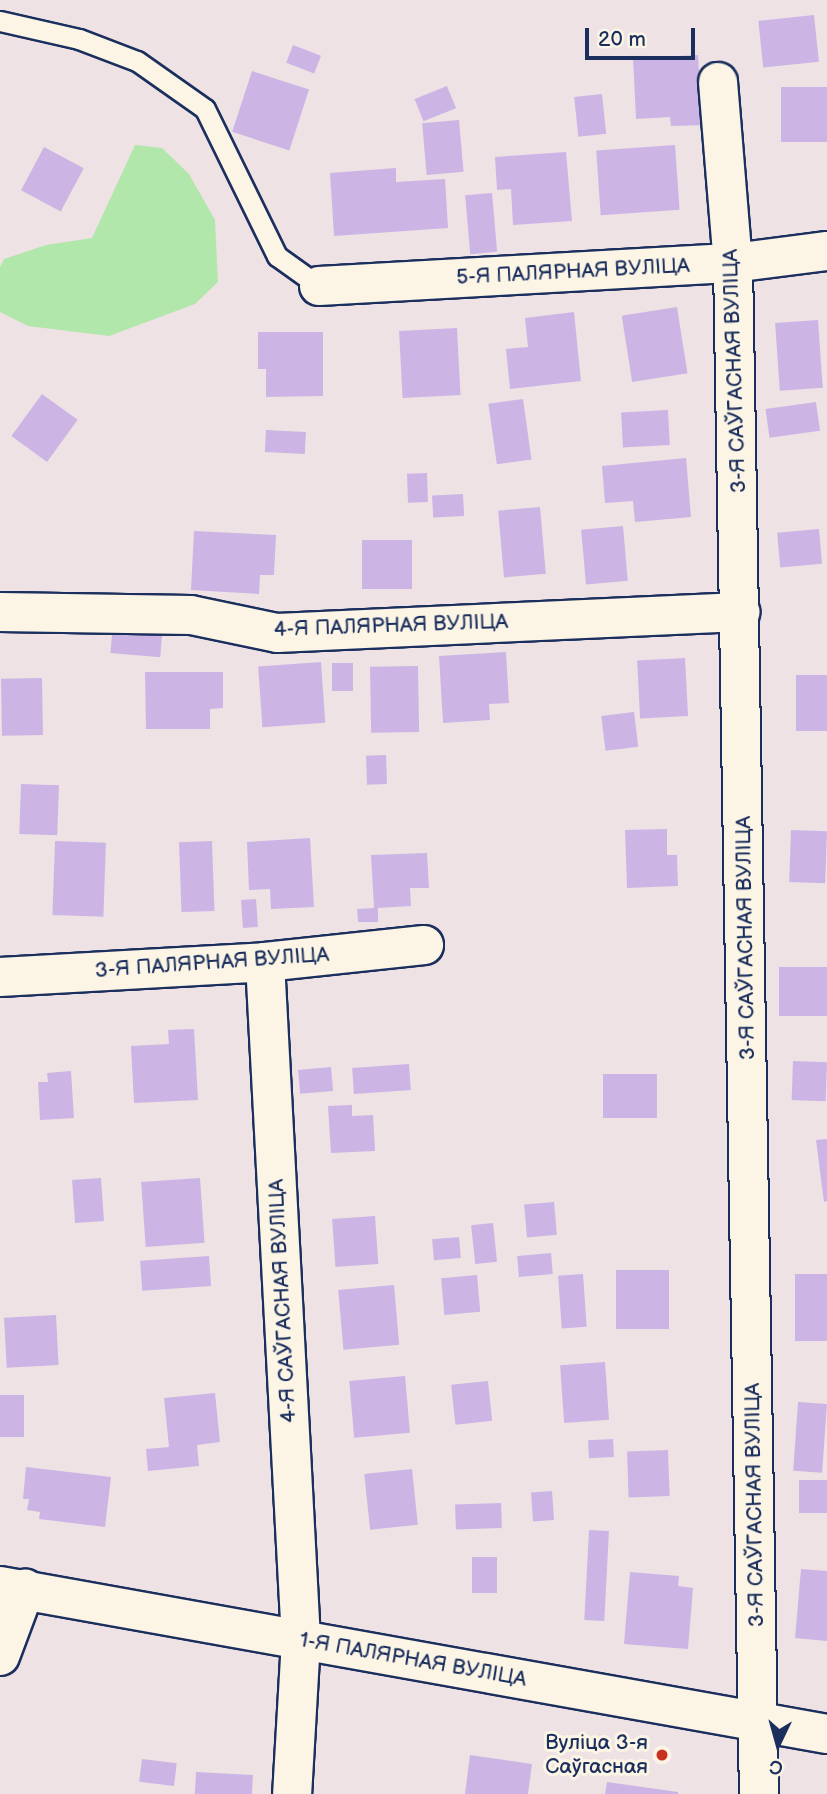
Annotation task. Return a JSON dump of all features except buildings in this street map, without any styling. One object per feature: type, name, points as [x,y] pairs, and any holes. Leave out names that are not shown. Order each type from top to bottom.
[{"type":"street","name":"3-Я САЎГАСНАЯ ВУЛІЦА","points":[[718,82],[733,263],[760,1794]]},
{"type":"street","name":"5-Я ПАЛЯРНАЯ ВУЛІЦА","points":[[319,286],[733,263],[827,251]]},
{"type":"street","name":"4-Я ПАЛЯРНАЯ ВУЛІЦА","points":[[0,612],[191,615],[277,633],[741,612]]},
{"type":"street","name":"3-Я ПАЛЯРНАЯ ВУЛІЦА","points":[[0,977],[265,962],[424,946]]},
{"type":"street","name":"4-Я САЎГАСНАЯ ВУЛІЦА","points":[[265,962],[301,1640],[292,1794]]},
{"type":"street","name":"1-Я ПАЛЯРНАЯ ВУЛІЦА","points":[[12,1588],[759,1725],[827,1734]]},
{"type":"street","points":[[0,1656],[12,1588]]},
{"type":"lane","points":[[0,21],[79,39],[137,61],[205,109],[277,256],[319,286]]},
{"type":"green space","points":[[135,145],[162,148],[189,174],[215,220],[218,282],[195,304],[109,336],[28,326],[0,312],[0,267],[4,259],[46,245],[92,238]]},
{"type":"place","name":"Вуліца 3-я Саўгасная","points":[[662,1755]]}]
